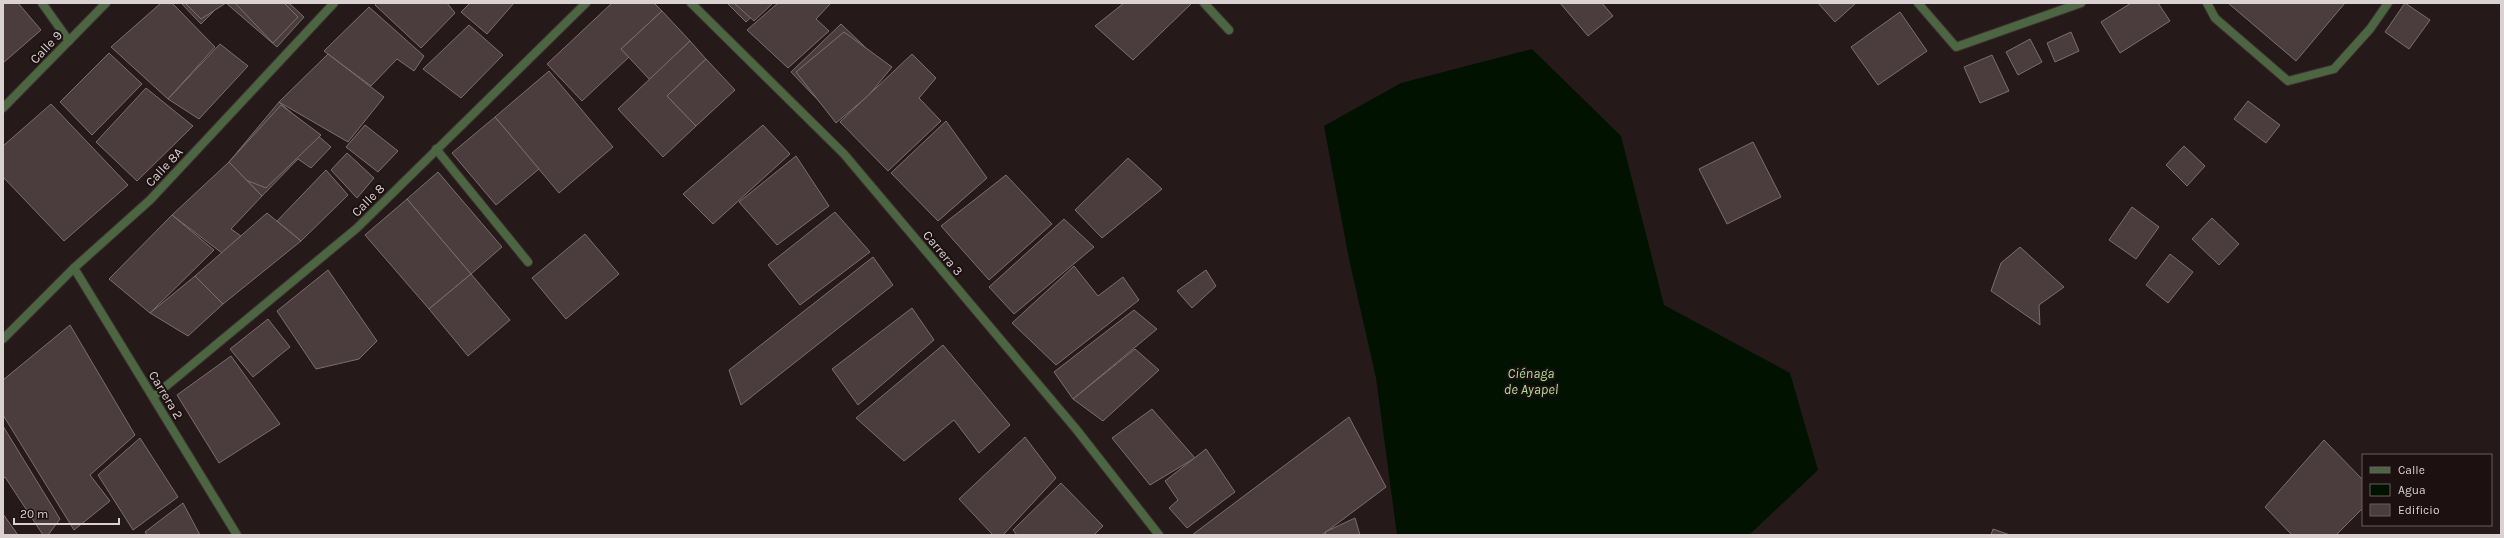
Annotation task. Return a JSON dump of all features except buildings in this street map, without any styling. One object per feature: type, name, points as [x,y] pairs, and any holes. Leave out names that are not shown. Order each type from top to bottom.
[{"type":"street","points":[[42,3],[69,41]]},
{"type":"street","name":"Calle 9","points":[[3,108],[106,3]]},
{"type":"street","name":"Calle 8A","points":[[3,339],[74,268],[150,200],[334,3]]},
{"type":"street","name":"Calle 8","points":[[153,397],[357,228],[586,3]]},
{"type":"street","name":"Carrera 3","points":[[691,3],[844,154],[1076,429],[1159,535]]},
{"type":"street","points":[[1204,3],[1229,30]]},
{"type":"street","points":[[1918,3],[1956,48],[2082,3]]},
{"type":"street","points":[[2207,3],[2215,18],[2288,82],[2334,68],[2370,29],[2388,3]]},
{"type":"street","points":[[436,149],[528,262]]},
{"type":"street","name":"Carrera 2","points":[[74,268],[237,535]]},
{"type":"water","name":"Ciénaga de Ayapel","points":[[1532,49],[1621,136],[1664,305],[1790,373],[1818,470],[1749,535],[1397,535],[1376,378],[1349,259],[1324,126],[1401,83]]}]
